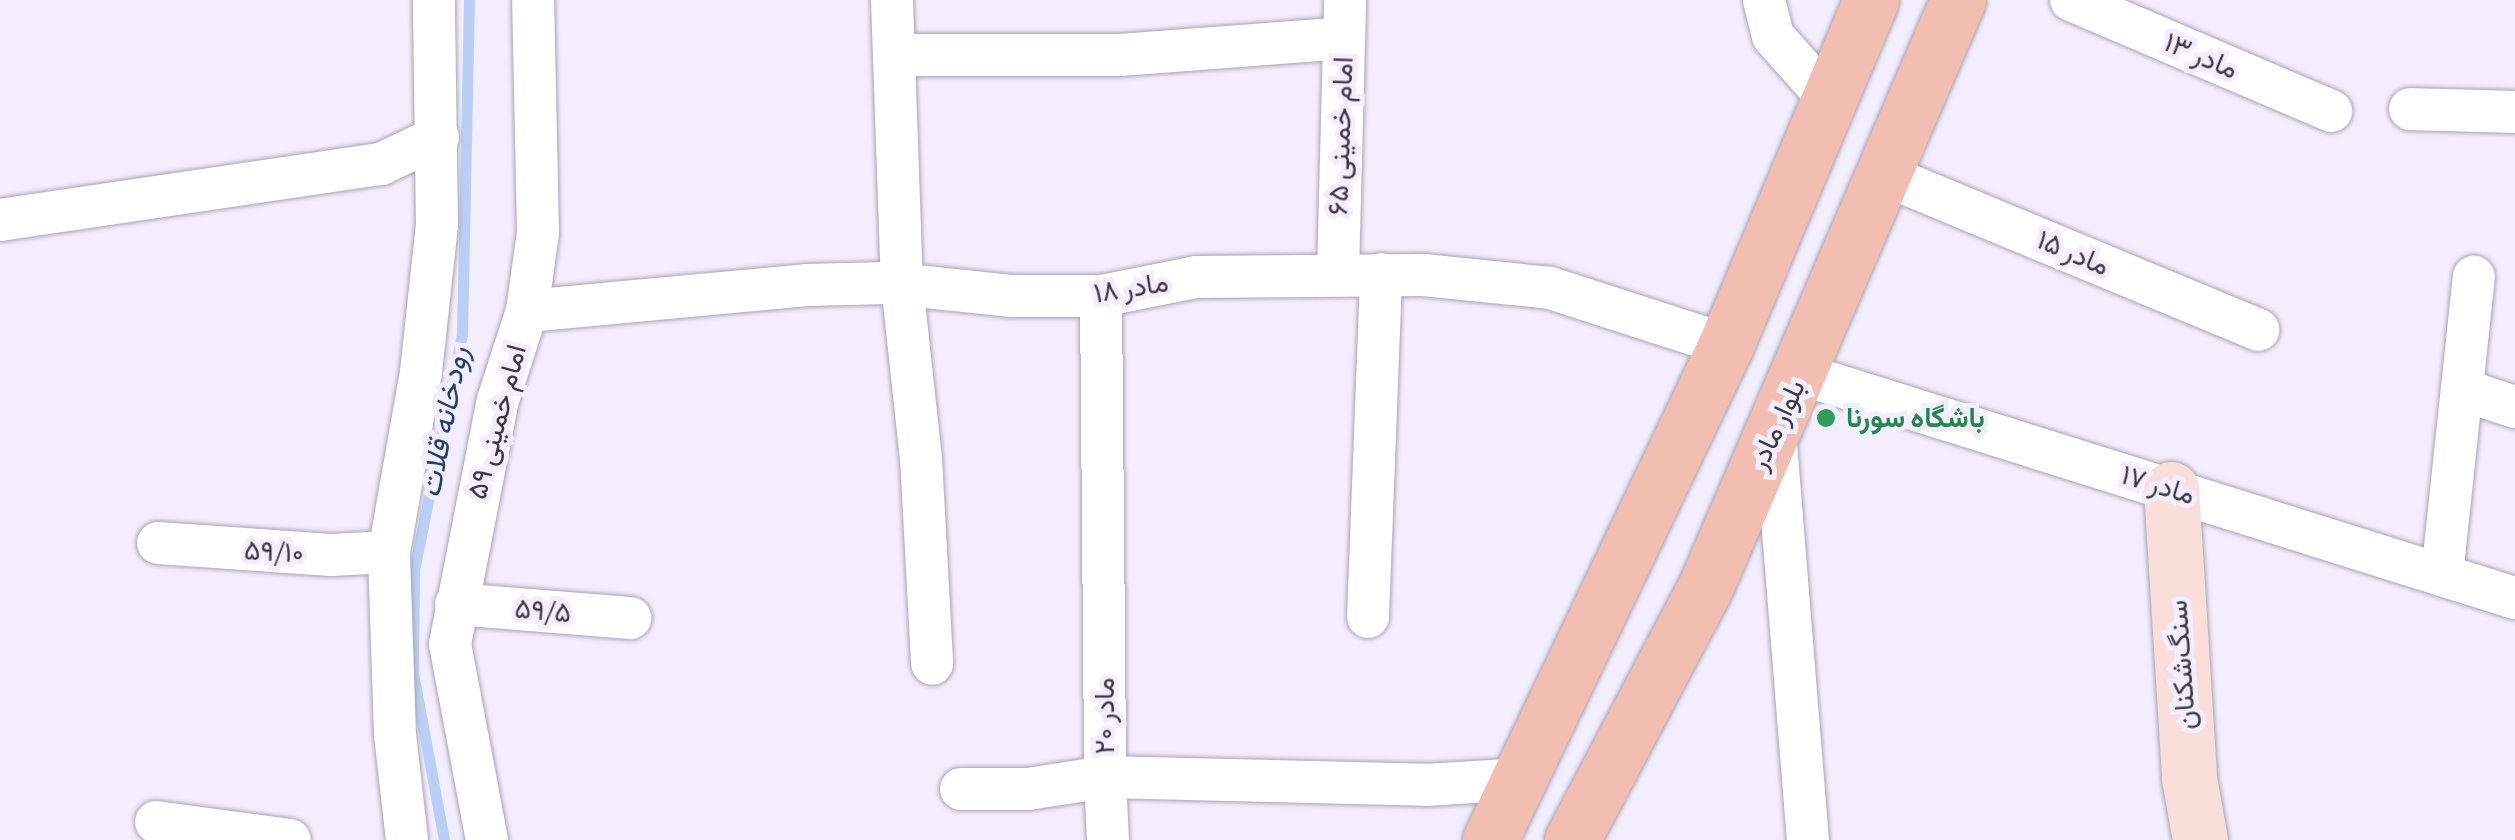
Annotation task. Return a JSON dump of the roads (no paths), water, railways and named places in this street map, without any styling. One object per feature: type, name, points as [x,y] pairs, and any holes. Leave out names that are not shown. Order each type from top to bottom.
[{"type":"main road","points":[[1490,840],[1523,779],[1726,345],[1826,96],[1871,0]]},
{"type":"main road","name":"بلوار مادر","points":[[1572,840],[1705,588],[1887,176],[1958,0]]},
{"type":"street","points":[[407,840],[394,735],[389,552],[421,372],[437,225],[434,0]]},
{"type":"street","name":"امام خمینی ۵۹","points":[[488,840],[450,644],[498,400],[527,312],[538,233],[532,0]]},
{"type":"street","points":[[892,0],[902,284],[921,458],[932,664]]},
{"type":"street","points":[[1764,0],[1773,36],[1826,96]]},
{"type":"street","name":"مادر ۱۳","points":[[2072,0],[2331,111]]},
{"type":"street","points":[[894,55],[1120,55],[1344,19]]},
{"type":"street","name":"امام خمینی ۶۵","points":[[1338,273],[1344,19]]},
{"type":"street","points":[[2410,109],[2515,112]]},
{"type":"street","points":[[0,220],[241,190],[380,164],[438,137]]},
{"type":"street","name":"مادر ۱۵","points":[[1887,176],[2258,330]]},
{"type":"street","points":[[1368,617],[1381,274]]},
{"type":"street","name":"مادر ۱۸","points":[[527,312],[671,293],[902,284],[1012,296],[1101,296],[1196,277],[1381,274],[1550,288],[1630,309],[1726,345]]},
{"type":"street","points":[[2442,575],[2474,277]]},
{"type":"street","name":"مادر ۲۰","points":[[1101,296],[1105,777],[1426,785],[1523,779]]},
{"type":"street","name":"مادر ۱۷","points":[[1801,374],[2515,598]]},
{"type":"street","points":[[2463,390],[2515,407]]},
{"type":"street","points":[[1774,425],[1808,840]]},
{"type":"street","name":"سنگ‌شکنان","points":[[2170,489],[2189,778],[2200,840]]},
{"type":"street","name":"۵۹/۱۰","points":[[158,543],[331,556],[389,552]]},
{"type":"street","name":"۵۹/۵","points":[[456,604],[630,618]]},
{"type":"street","points":[[961,788],[1028,788],[1105,777],[1108,840]]},
{"type":"street","points":[[156,822],[290,840]]},
{"type":"waterway","name":"رودخانه قلات","points":[[444,840],[413,672],[414,570],[462,334],[469,0]]},
{"type":"place","name":"باشگاه سورنا","points":[[1826,418]]}]
